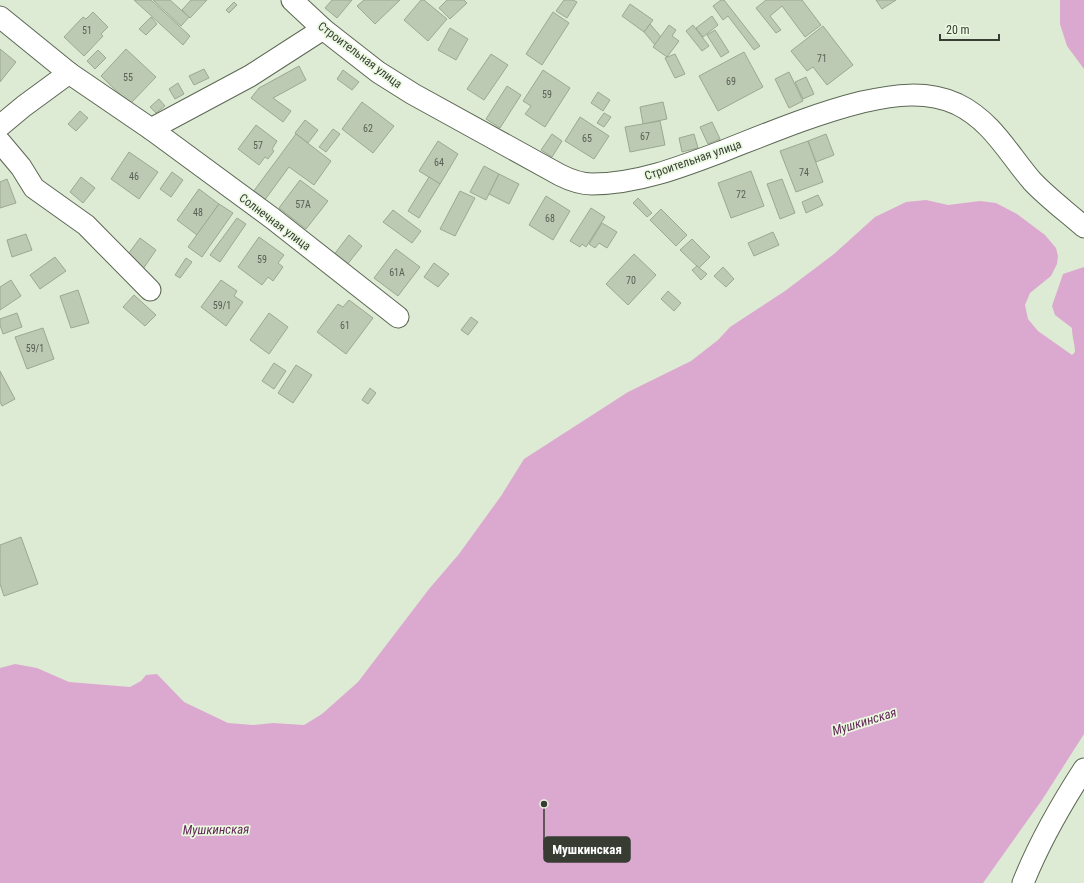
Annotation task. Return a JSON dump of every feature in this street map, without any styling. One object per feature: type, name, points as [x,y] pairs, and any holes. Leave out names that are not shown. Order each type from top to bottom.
[{"type":"street","name":"Строительная улица","points":[[292,0],[323,29],[378,72],[413,94],[560,176],[574,181],[590,184],[610,183],[663,173],[835,109],[892,95],[932,96],[957,104],[977,116],[994,132],[1033,182],[1084,227]]},
{"type":"street","name":"Солнечная улица","points":[[0,17],[69,73],[151,129],[272,218],[398,318]]},
{"type":"street","points":[[151,129],[250,76],[323,29]]},
{"type":"street","points":[[0,126],[24,106],[69,73]]},
{"type":"street","points":[[0,142],[21,167],[34,188],[86,225],[150,290]]},
{"type":"street","points":[[1023,883],[1035,853],[1062,803],[1084,769]]},
{"type":"water","points":[[1060,0],[1084,0],[1084,69],[1067,46],[1060,24]]},
{"type":"water","points":[[926,200],[948,205],[980,201],[996,203],[1017,214],[1045,235],[1056,248],[1058,256],[1057,264],[1051,276],[1030,293],[1025,305],[1028,319],[1038,331],[1072,355],[1075,352],[1075,346],[1072,328],[1055,315],[1052,306],[1063,274],[1084,267],[1084,734],[1042,800],[983,883],[0,883],[0,668],[15,664],[37,668],[69,682],[130,687],[141,681],[146,675],[157,674],[184,702],[228,723],[253,725],[273,723],[304,725],[322,714],[358,682],[429,589],[459,554],[501,496],[524,459],[628,392],[691,361],[718,340],[730,327],[785,291],[834,254],[875,217],[906,202]]},
{"type":"building","points":[[134,0],[151,0],[190,36],[183,45]]},
{"type":"building","points":[[153,0],[170,0],[189,17],[181,26]]},
{"type":"building","points":[[191,0],[207,0],[190,18],[182,10]]},
{"type":"building","points":[[332,0],[352,0],[337,18],[325,8]]},
{"type":"building","points":[[364,0],[400,0],[375,24],[357,6]]},
{"type":"building","points":[[421,0],[424,0],[447,19],[428,41],[404,20]]},
{"type":"building","points":[[447,0],[464,0],[467,3],[450,19],[439,8]]},
{"type":"building","points":[[564,0],[573,0],[577,2],[567,18],[556,11]]},
{"type":"building","points":[[721,0],[724,0],[760,46],[754,50],[728,16],[723,20],[713,6]]},
{"type":"building","points":[[766,0],[802,0],[821,25],[805,37],[782,6],[770,16],[781,30],[776,33],[756,8]]},
{"type":"building","points":[[876,0],[896,0],[882,9]]},
{"type":"building","points":[[234,2],[237,5],[229,13],[226,10]]},
{"type":"building","points":[[630,4],[653,20],[644,32],[622,16]]},
{"type":"building","points":[[93,12],[108,27],[101,34],[103,36],[84,56],[64,37],[83,17],[86,19]]},
{"type":"building","points":[[553,12],[569,23],[542,65],[526,54]]},
{"type":"building","points":[[712,16],[718,25],[703,37],[696,28]]},
{"type":"building","points":[[151,17],[157,24],[146,35],[139,29]]},
{"type":"building","points":[[650,24],[661,37],[655,45],[644,32]]},
{"type":"building","points":[[669,25],[676,30],[672,36],[679,41],[667,57],[653,47]]},
{"type":"building","points":[[693,25],[709,46],[702,51],[686,31]]},
{"type":"building","points":[[823,26],[853,65],[827,85],[813,67],[807,71],[791,51]]},
{"type":"building","points":[[450,28],[468,39],[456,60],[438,50]]},
{"type":"building","points":[[715,30],[729,52],[721,57],[707,35]]},
{"type":"building","points":[[0,49],[16,62],[0,82]]},
{"type":"building","points":[[126,49],[156,77],[130,104],[101,76]]},
{"type":"building","points":[[98,50],[106,58],[95,69],[87,61]]},
{"type":"building","points":[[744,52],[763,87],[718,111],[699,76]]},
{"type":"building","points":[[491,54],[508,65],[484,100],[467,89]]},
{"type":"building","points":[[675,54],[685,74],[675,78],[665,58]]},
{"type":"building","points":[[299,66],[306,80],[273,98],[291,111],[283,122],[251,98],[259,88]]},
{"type":"building","points":[[204,69],[209,78],[194,85],[189,76]]},
{"type":"building","points":[[343,70],[359,82],[352,90],[337,79]]},
{"type":"building","points":[[543,70],[570,88],[545,127],[525,114],[531,106],[523,101]]},
{"type":"building","points":[[789,72],[803,101],[789,108],[775,79]]},
{"type":"building","points":[[806,77],[814,94],[803,99],[795,82]]},
{"type":"building","points":[[178,83],[184,94],[175,99],[169,89]]},
{"type":"building","points":[[507,86],[521,95],[500,128],[486,119]]},
{"type":"building","points":[[598,92],[610,100],[603,111],[591,103]]},
{"type":"building","points":[[159,99],[165,106],[156,113],[150,107]]},
{"type":"building","points":[[362,102],[394,126],[373,153],[342,129]]},
{"type":"building","points":[[663,102],[667,119],[643,124],[640,107]]},
{"type":"building","points":[[80,111],[88,118],[76,131],[68,124]]},
{"type":"building","points":[[604,113],[611,117],[604,127],[597,123]]},
{"type":"building","points":[[580,117],[609,136],[594,159],[565,141]]},
{"type":"building","points":[[305,120],[318,130],[308,143],[295,133]]},
{"type":"building","points":[[660,121],[665,145],[630,152],[625,127]]},
{"type":"building","points":[[712,122],[720,139],[708,144],[700,127]]},
{"type":"building","points":[[256,125],[277,141],[272,149],[274,151],[268,159],[265,157],[259,165],[238,149]]},
{"type":"building","points":[[333,129],[340,134],[326,152],[319,147]]},
{"type":"building","points":[[296,134],[331,161],[314,185],[289,167],[264,201],[253,192]]},
{"type":"building","points":[[552,134],[562,141],[552,157],[541,150]]},
{"type":"building","points":[[694,134],[698,148],[682,152],[679,138]]},
{"type":"building","points":[[826,134],[834,155],[816,162],[808,141]]},
{"type":"building","points":[[438,141],[458,154],[440,184],[419,171]]},
{"type":"building","points":[[808,141],[823,182],[796,192],[780,151]]},
{"type":"building","points":[[129,152],[158,172],[139,199],[111,179]]},
{"type":"building","points":[[484,166],[499,174],[486,200],[470,192]]},
{"type":"building","points":[[751,171],[764,206],[731,218],[718,183]]},
{"type":"building","points":[[172,172],[183,180],[171,197],[160,189]]},
{"type":"building","points":[[499,174],[519,184],[509,204],[489,194]]},
{"type":"building","points":[[81,177],[95,188],[83,203],[70,192]]},
{"type":"building","points":[[429,177],[440,184],[419,218],[408,211]]},
{"type":"building","points":[[7,179],[16,203],[0,208],[0,182]]},
{"type":"building","points":[[782,179],[795,213],[780,219],[767,184]]},
{"type":"building","points":[[300,180],[328,201],[306,229],[279,208]]},
{"type":"building","points":[[199,189],[219,204],[197,235],[177,220]]},
{"type":"building","points":[[460,191],[475,198],[455,236],[440,229]]},
{"type":"building","points":[[818,195],[823,205],[806,213],[802,202]]},
{"type":"building","points":[[546,196],[570,211],[553,240],[529,225]]},
{"type":"building","points":[[638,198],[652,213],[647,217],[633,203]]},
{"type":"building","points":[[219,204],[233,213],[202,257],[188,247]]},
{"type":"building","points":[[591,208],[605,217],[586,247],[582,244],[580,247],[570,241]]},
{"type":"building","points":[[661,209],[687,235],[676,246],[650,220]]},
{"type":"building","points":[[393,210],[421,231],[412,243],[383,222]]},
{"type":"building","points":[[237,218],[246,224],[220,262],[210,255]]},
{"type":"building","points":[[602,223],[617,232],[607,248],[599,243],[595,248],[589,244]]},
{"type":"building","points":[[773,232],[779,245],[754,256],[748,243]]},
{"type":"building","points":[[26,234],[32,250],[12,257],[7,240]]},
{"type":"building","points":[[349,235],[362,246],[346,266],[333,256]]},
{"type":"building","points":[[259,237],[284,255],[278,263],[283,267],[273,281],[268,277],[262,285],[238,267]]},
{"type":"building","points":[[140,238],[156,250],[143,269],[126,257]]},
{"type":"building","points":[[692,239],[710,257],[699,268],[680,250]]},
{"type":"building","points":[[396,249],[420,267],[398,296],[374,278]]},
{"type":"building","points":[[634,254],[656,275],[628,305],[606,284]]},
{"type":"building","points":[[55,257],[66,271],[40,289],[30,275]]},
{"type":"building","points":[[186,258],[192,262],[180,278],[175,275]]},
{"type":"building","points":[[434,263],[449,274],[438,287],[424,277]]},
{"type":"building","points":[[697,266],[707,274],[701,280],[692,270]]},
{"type":"building","points":[[723,267],[734,279],[726,287],[714,276]]},
{"type":"building","points":[[11,280],[21,296],[0,310],[0,287]]},
{"type":"building","points":[[221,280],[237,291],[234,296],[243,302],[226,326],[201,307]]},
{"type":"building","points":[[78,290],[89,323],[71,328],[60,296]]},
{"type":"building","points":[[668,291],[681,303],[674,311],[661,299]]},
{"type":"building","points":[[134,295],[156,315],[145,326],[123,307]]},
{"type":"building","points":[[349,300],[373,318],[346,354],[317,332],[338,304],[343,307]]},
{"type":"building","points":[[17,313],[22,327],[3,334],[0,319]]},
{"type":"building","points":[[269,313],[288,327],[269,354],[250,340]]},
{"type":"building","points":[[471,317],[478,322],[468,335],[461,330]]},
{"type":"building","points":[[43,328],[54,359],[27,369],[15,337]]},
{"type":"building","points":[[274,363],[286,371],[274,389],[262,381]]},
{"type":"building","points":[[296,365],[312,375],[293,403],[278,393]]},
{"type":"building","points":[[0,371],[15,399],[2,406],[0,402]]},
{"type":"building","points":[[370,388],[376,393],[368,404],[362,400]]},
{"type":"building","points":[[21,537],[38,584],[4,596],[0,584],[0,545]]},
{"type":"place","name":"Мушкинская","points":[[544,804]]}]
